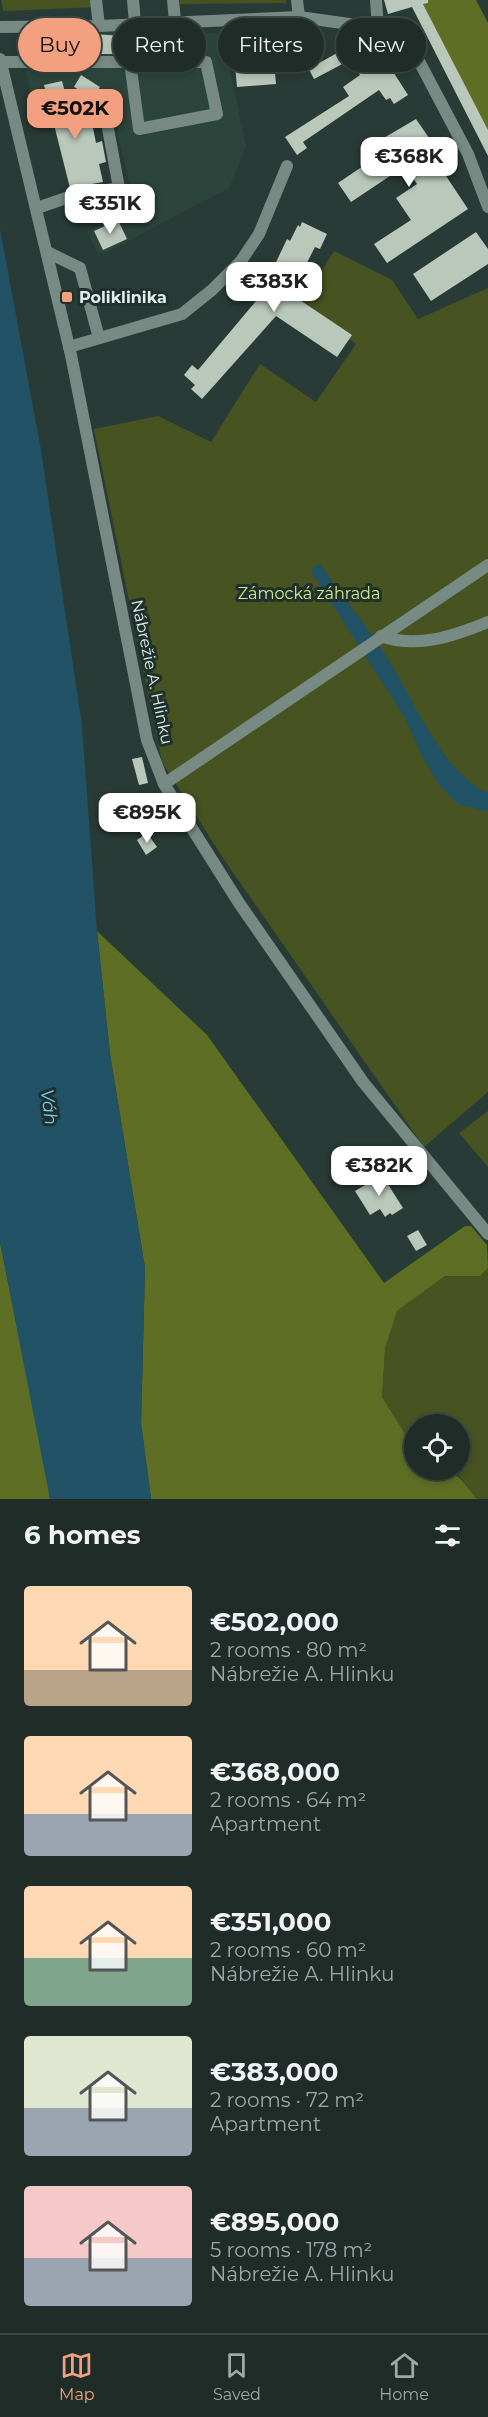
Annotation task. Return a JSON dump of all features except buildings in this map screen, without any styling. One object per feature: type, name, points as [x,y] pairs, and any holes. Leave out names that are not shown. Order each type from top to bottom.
[{"type":"street","points":[[96,0],[98,18]]},
{"type":"street","points":[[134,0],[135,18]]},
{"type":"street","points":[[173,0],[175,18]]},
{"type":"street","points":[[297,0],[299,17]]},
{"type":"street","points":[[376,0],[377,18]]},
{"type":"street","points":[[206,20],[299,17],[336,22]]},
{"type":"street","points":[[0,27],[18,27]]},
{"type":"street","points":[[0,61],[113,62]]},
{"type":"street","name":"Nábrežie A. Hlinku","points":[[0,61],[69,347],[147,740],[164,783],[230,889],[363,1082],[488,1234]]},
{"type":"street","points":[[130,62],[206,62],[218,114],[139,129],[130,62]]},
{"type":"street","points":[[425,72],[468,154],[488,207]]},
{"type":"street","points":[[36,208],[72,196],[119,188],[104,107]]},
{"type":"street","points":[[69,347],[182,314],[212,290],[233,270],[259,234],[287,166]]},
{"type":"street","points":[[47,252],[80,268],[99,338]]},
{"type":"street","points":[[233,270],[250,283]]},
{"type":"street","points":[[164,783],[488,565]]},
{"type":"street","points":[[380,637],[395,641],[422,642],[456,635],[488,622]]},
{"type":"shaded area","points":[[101,32],[113,32],[113,72],[206,72],[206,33],[217,33],[218,72],[230,72],[246,146],[229,188],[103,254],[97,252],[87,231],[136,208],[107,93],[32,104],[26,72],[101,72]]},
{"type":"green space","points":[[1,0],[96,0],[97,7],[3,11]]},
{"type":"green space","points":[[180,0],[286,0],[286,3],[180,4]]},
{"type":"green space","points":[[421,0],[476,0],[488,23],[488,131]]},
{"type":"green space","name":"Zámocká záhrada","points":[[334,251],[392,280],[418,319],[488,288],[488,1092],[424,1147],[223,858],[162,762],[94,429],[158,416],[211,442],[260,364],[316,402],[356,344],[303,301]]},
{"type":"green space","points":[[97,931],[207,1035],[384,1283],[465,1226],[471,1226],[487,1245],[488,1268],[480,1276],[445,1276],[397,1311],[385,1349],[382,1397],[404,1432],[404,1480],[461,1480],[477,1499],[151,1499],[141,1423],[145,1268],[110,1054]]},
{"type":"green space","points":[[488,1111],[488,1167],[459,1133]]},
{"type":"green space","points":[[0,1242],[48,1480],[50,1499],[0,1499]]},
{"type":"green space","points":[[488,1268],[488,1499],[477,1499],[462,1480],[470,1480],[470,1414],[404,1414],[404,1432],[382,1397],[385,1349],[397,1311],[445,1276],[480,1276]]},
{"type":"water","name":"Váh","points":[[0,229],[41,450],[82,725],[97,931],[110,1054],[145,1268],[141,1423],[151,1499],[50,1499],[0,1242]]},
{"type":"water","points":[[320,564],[385,654],[442,752],[472,783],[488,793],[488,812],[458,804],[440,786],[423,758],[405,718],[311,571],[314,566]]},
{"type":"place","name":"Poliklinika","points":[[67,297]]}]
